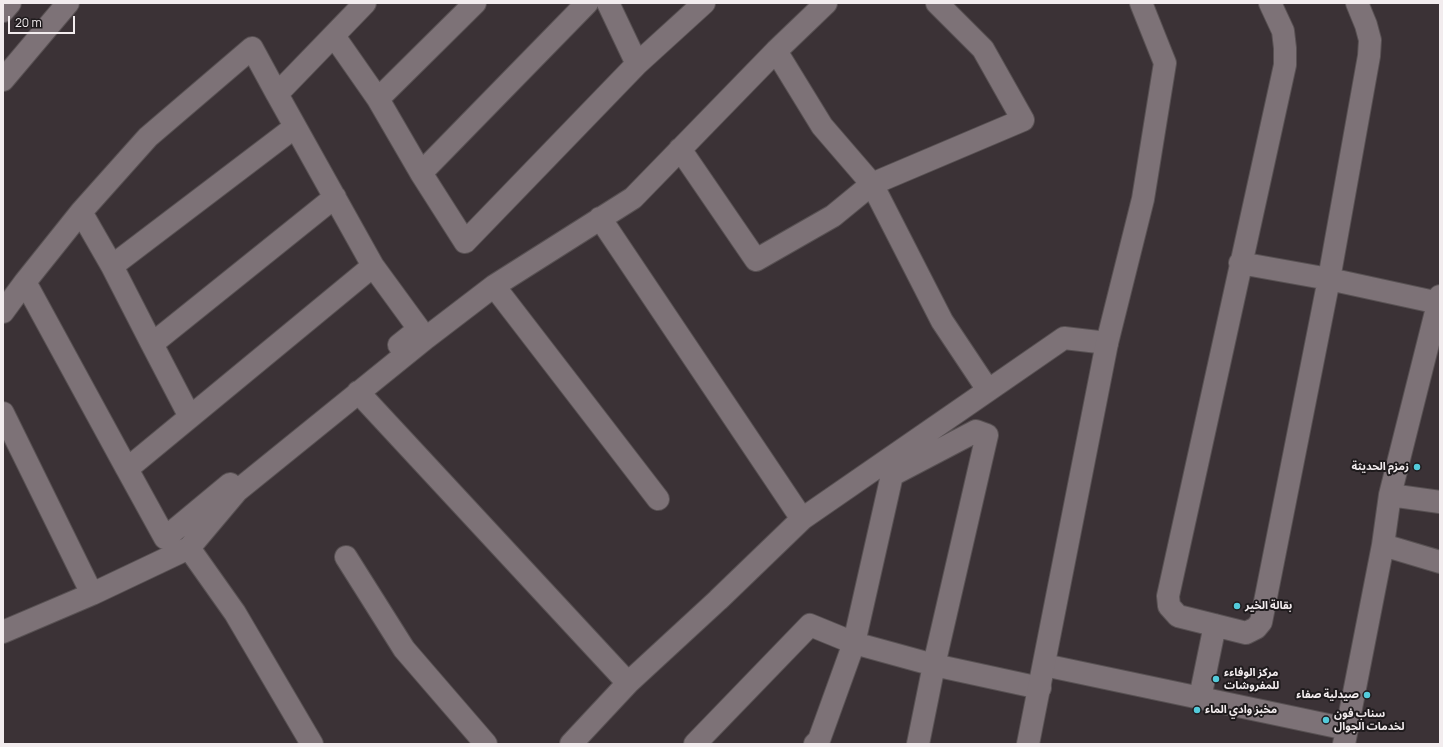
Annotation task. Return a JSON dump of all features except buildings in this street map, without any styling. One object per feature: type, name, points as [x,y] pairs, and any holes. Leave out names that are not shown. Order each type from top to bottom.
[{"type":"street","points":[[3,11],[10,3]]},
{"type":"street","points":[[3,80],[68,3]]},
{"type":"street","points":[[277,94],[365,3]]},
{"type":"street","points":[[378,99],[475,3]]},
{"type":"street","points":[[421,173],[587,3]]},
{"type":"street","points":[[608,3],[637,64]]},
{"type":"street","points":[[3,632],[92,594],[189,548],[237,491],[358,392],[494,286],[633,198],[826,3]]},
{"type":"street","points":[[680,149],[756,260],[833,216],[872,184],[1023,120],[983,48],[937,3]]},
{"type":"street","points":[[1028,744],[1107,343],[1142,199],[1165,63],[1141,3]]},
{"type":"street","points":[[1270,3],[1283,31],[1285,65],[1240,263],[1168,596],[1169,606],[1178,616],[1215,624],[1246,633],[1256,628],[1261,622],[1328,279],[1369,56],[1370,40],[1357,3]]},
{"type":"street","points":[[334,36],[378,99],[421,173],[465,242],[637,64],[700,4]]},
{"type":"street","points":[[3,312],[25,282],[81,212],[148,137],[252,48],[373,266],[419,329],[165,538],[25,282]]},
{"type":"street","points":[[776,52],[822,126],[872,184],[942,321],[988,390]]},
{"type":"street","points":[[112,266],[295,127]]},
{"type":"street","points":[[152,344],[335,197]]},
{"type":"street","points":[[81,212],[112,266],[190,417]]},
{"type":"street","points":[[600,218],[802,519]]},
{"type":"street","points":[[1044,665],[1200,698],[1346,737],[1383,545],[1390,495],[1439,300],[1240,263]]},
{"type":"street","points":[[127,469],[373,266]]},
{"type":"street","points":[[494,286],[658,499]]},
{"type":"street","points":[[570,744],[628,683],[718,600],[802,519],[1064,338],[1107,343]]},
{"type":"street","points":[[358,392],[628,683]]},
{"type":"street","points":[[3,413],[92,594]]},
{"type":"street","points":[[818,743],[854,643],[892,475],[976,432],[987,435],[934,665],[918,744]]},
{"type":"street","points":[[1390,495],[1440,502]]},
{"type":"street","points":[[1383,545],[1440,562]]},
{"type":"street","points":[[189,548],[235,613],[312,744]]},
{"type":"street","points":[[346,557],[404,649],[486,744]]},
{"type":"street","points":[[1200,698],[1215,624]]},
{"type":"street","points":[[695,744],[810,625],[854,643],[934,665],[1040,688]]},
{"type":"place","name":"زمزم الحديثة","points":[[1417,467]]},
{"type":"place","name":"بقالة الخير","points":[[1237,606]]},
{"type":"place","name":"مركز الوفاءء للمفروشات","points":[[1216,679]]},
{"type":"place","name":"صيدلية صفاء","points":[[1367,695]]},
{"type":"place","name":"مخبز وادي الماء","points":[[1197,710]]},
{"type":"place","name":"سناب فون لخدمات الجوال","points":[[1326,720]]}]
